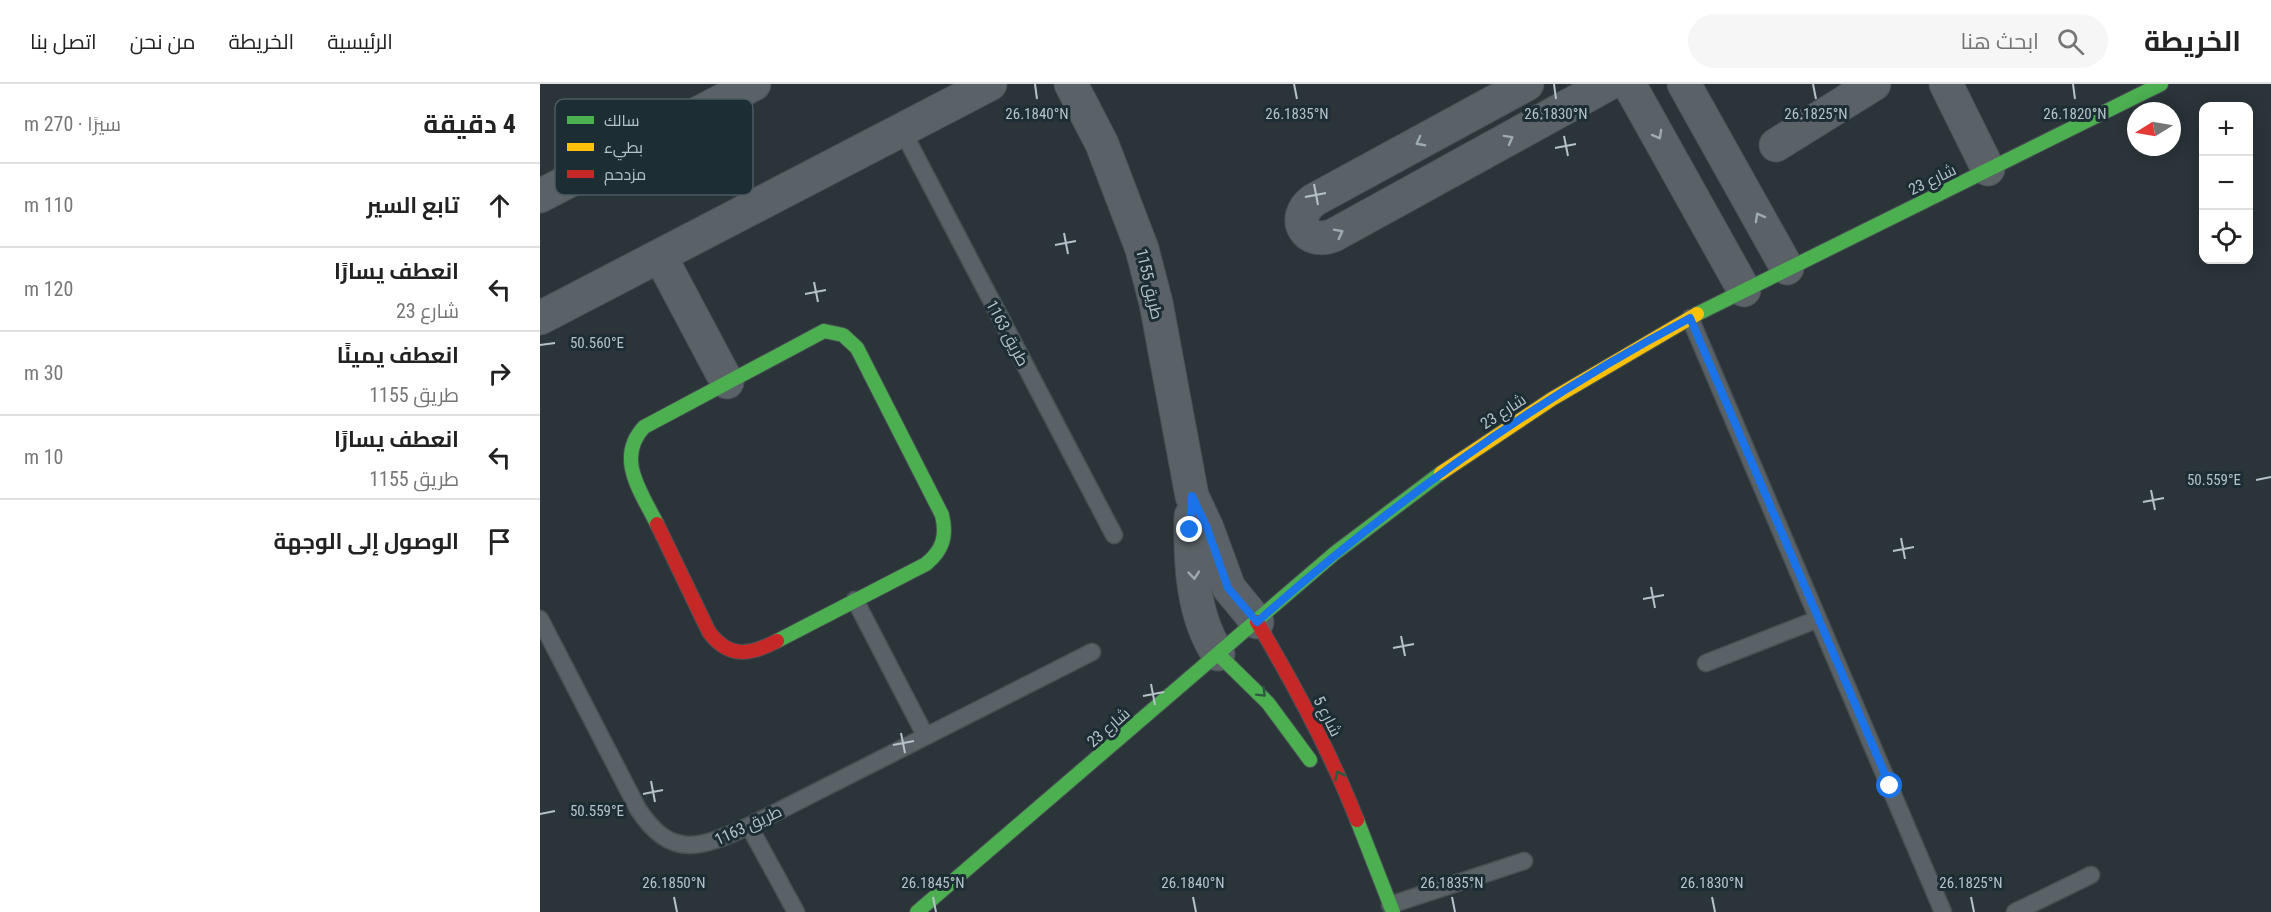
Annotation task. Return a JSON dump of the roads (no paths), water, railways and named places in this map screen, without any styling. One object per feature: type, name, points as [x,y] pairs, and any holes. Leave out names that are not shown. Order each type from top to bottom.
[{"type":"street","points":[[725,99],[754,84]]},
{"type":"street","points":[[540,318],[990,84]]},
{"type":"street","name":"طريق 1155","points":[[1071,84],[1102,144],[1142,249],[1156,303],[1192,496],[1190,530],[1195,589],[1207,638],[1218,654]]},
{"type":"street","points":[[1527,84],[1306,205],[1302,214],[1302,224],[1307,233],[1315,238],[1325,239],[1334,236],[1608,84]]},
{"type":"street","points":[[1629,84],[1744,290]]},
{"type":"street","points":[[1684,84],[1787,268]]},
{"type":"street","points":[[1776,145],[1874,84]]},
{"type":"street","points":[[1946,84],[1988,169]]},
{"type":"street","name":"شارع 23","points":[[917,912],[1353,539],[1491,437],[1621,355],[1690,318],[2161,84]]},
{"type":"street","points":[[1456,123],[1476,158]]},
{"type":"street","points":[[540,196],[555,188]]},
{"type":"street","points":[[660,256],[727,382]]},
{"type":"street","points":[[824,331],[837,332],[849,338],[857,348],[942,515],[946,529],[944,543],[932,560],[758,651],[743,654],[729,652],[717,644],[709,632],[629,463],[629,449],[634,437],[644,427],[727,382],[824,331]]},
{"type":"street","name":"طريق 1155","points":[[1192,496],[1207,528],[1228,588],[1257,622]]},
{"type":"street","name":"شارع 5","points":[[1257,622],[1294,685],[1342,781],[1391,908]]},
{"type":"street","points":[[1218,654],[1270,701],[1288,723],[1317,771]]},
{"type":"street","name":"شارع 5","points":[[1329,790],[1359,830]]},
{"type":"lane","name":"طريق 1163","points":[[902,130],[1114,535]]},
{"type":"lane","points":[[1690,318],[1943,912]]},
{"type":"lane","points":[[855,600],[925,735]]},
{"type":"lane","name":"طريق 1163","points":[[540,619],[650,826],[666,839],[685,846],[705,845],[749,826],[1092,651]]},
{"type":"lane","points":[[1706,663],[1818,619]]},
{"type":"lane","points":[[749,826],[796,912]]},
{"type":"lane","points":[[1391,908],[1524,861]]},
{"type":"lane","points":[[2015,912],[2091,876]]}]
